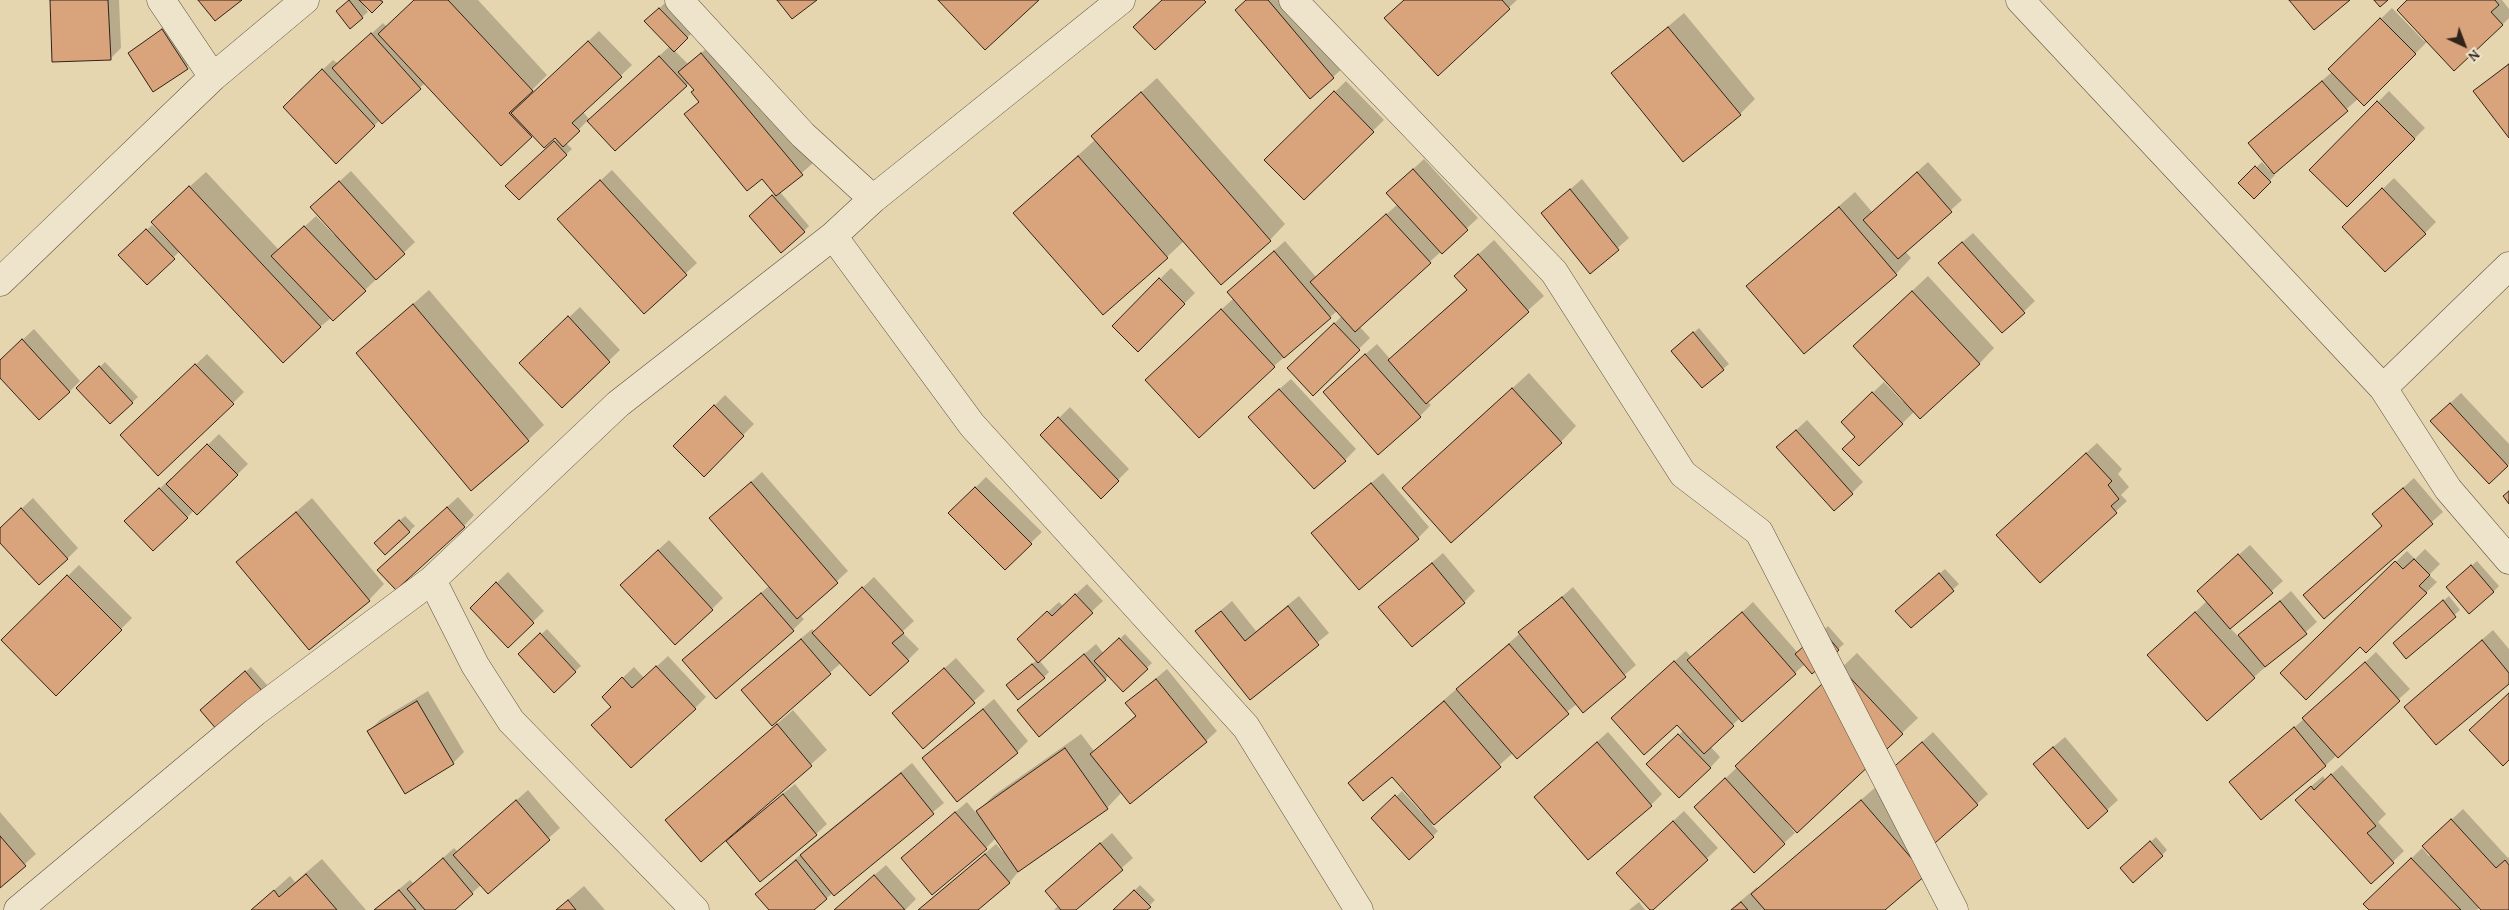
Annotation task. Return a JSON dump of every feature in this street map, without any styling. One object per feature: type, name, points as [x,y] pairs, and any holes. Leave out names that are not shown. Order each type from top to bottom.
[{"type":"street","points":[[161,0],[213,77]]},
{"type":"street","points":[[0,282],[213,77],[305,0]]},
{"type":"street","points":[[679,0],[803,136],[873,199]]},
{"type":"street","points":[[18,910],[255,712],[432,580],[618,404],[834,236],[873,199],[1121,0]]},
{"type":"street","points":[[1293,0],[1554,272],[1683,474],[1759,532],[1954,910]]},
{"type":"street","points":[[2020,0],[2383,388],[2448,488],[2509,560]]},
{"type":"street","points":[[834,236],[972,425],[1246,727],[1359,910]]},
{"type":"street","points":[[2383,388],[2509,266]]},
{"type":"street","points":[[432,580],[475,665],[511,722],[695,910]]},
{"type":"building","points":[[50,0],[108,0],[111,60],[52,62]]},
{"type":"building","points":[[198,0],[242,0],[215,21]]},
{"type":"building","points":[[349,0],[363,18],[350,29],[336,11]]},
{"type":"building","points":[[359,0],[380,0],[383,2],[372,13]]},
{"type":"building","points":[[414,0],[448,0],[533,91],[509,113],[532,137],[501,166],[378,34]]},
{"type":"building","points":[[777,0],[817,0],[792,19]]},
{"type":"building","points":[[938,0],[1039,0],[985,50]]},
{"type":"building","points":[[1162,0],[1204,0],[1206,2],[1155,50],[1133,27]]},
{"type":"building","points":[[1246,0],[1268,0],[1334,78],[1310,99],[1235,10]]},
{"type":"building","points":[[1404,0],[1502,0],[1510,9],[1438,76],[1384,18]]},
{"type":"building","points":[[2289,0],[2350,0],[2314,30]]},
{"type":"building","points":[[2374,0],[2388,0],[2380,7]]},
{"type":"building","points":[[2407,0],[2495,0],[2499,5],[2491,12],[2503,25],[2454,71],[2397,10]]},
{"type":"building","points":[[659,8],[688,38],[674,52],[644,21]]},
{"type":"building","points":[[2380,18],[2416,54],[2364,106],[2328,69]]},
{"type":"building","points":[[1668,27],[1741,115],[1683,162],[1611,73]]},
{"type":"building","points":[[162,29],[188,69],[153,92],[128,53]]},
{"type":"building","points":[[371,33],[421,89],[382,124],[332,68]]},
{"type":"building","points":[[588,41],[622,77],[572,123],[580,131],[563,147],[555,138],[544,148],[511,113]]},
{"type":"building","points":[[701,53],[803,175],[776,196],[762,179],[747,191],[684,114],[699,102],[691,92],[694,90],[678,72]]},
{"type":"building","points":[[659,56],[687,86],[615,151],[587,121]]},
{"type":"building","points":[[2509,64],[2509,138],[2473,91]]},
{"type":"building","points":[[322,69],[375,126],[336,164],[283,107]]},
{"type":"building","points":[[2322,81],[2348,111],[2274,174],[2248,143]]},
{"type":"building","points":[[1334,91],[1374,132],[1304,200],[1264,160]]},
{"type":"building","points":[[1141,92],[1271,241],[1221,285],[1091,136]]},
{"type":"building","points":[[2377,101],[2415,139],[2347,207],[2309,170]]},
{"type":"building","points":[[554,141],[567,155],[519,200],[505,186]]},
{"type":"building","points":[[1078,156],[1168,258],[1103,315],[1013,213]]},
{"type":"building","points":[[2255,166],[2271,182],[2254,199],[2238,183]]},
{"type":"building","points":[[1413,169],[1468,230],[1442,254],[1386,193]]},
{"type":"building","points":[[1917,172],[1952,212],[1898,259],[1863,220]]},
{"type":"building","points":[[600,180],[687,275],[644,314],[557,219]]},
{"type":"building","points":[[339,181],[405,254],[376,280],[310,207]]},
{"type":"building","points":[[189,186],[321,327],[283,363],[151,222]]},
{"type":"building","points":[[2382,188],[2426,234],[2385,272],[2342,227]]},
{"type":"building","points":[[1570,189],[1619,250],[1590,274],[1541,213]]},
{"type":"building","points":[[772,195],[805,232],[781,253],[749,216]]},
{"type":"building","points":[[1839,207],[1897,275],[1804,354],[1746,286]]},
{"type":"building","points":[[1386,214],[1431,263],[1355,332],[1310,282]]},
{"type":"building","points":[[304,226],[366,291],[333,321],[271,256]]},
{"type":"building","points":[[146,229],[175,259],[147,285],[118,255]]},
{"type":"building","points":[[1962,242],[2025,313],[2002,333],[1938,263]]},
{"type":"building","points":[[1274,251],[1331,318],[1284,358],[1227,292]]},
{"type":"building","points":[[1478,254],[1529,312],[1426,404],[1388,360],[1467,290],[1454,276]]},
{"type":"building","points":[[1159,278],[1185,304],[1138,352],[1112,326]]},
{"type":"building","points":[[1912,291],[1980,364],[1920,419],[1853,346]]},
{"type":"building","points":[[413,304],[529,441],[471,491],[356,353]]},
{"type":"building","points":[[1221,309],[1275,367],[1199,438],[1145,380]]},
{"type":"building","points":[[568,316],[610,362],[562,408],[519,363]]},
{"type":"building","points":[[1334,323],[1360,350],[1313,396],[1287,368]]},
{"type":"building","points":[[1693,332],[1724,370],[1702,388],[1671,351]]},
{"type":"building","points":[[22,339],[70,392],[39,420],[0,378],[0,360]]},
{"type":"building","points":[[1365,354],[1421,417],[1378,455],[1323,392]]},
{"type":"building","points":[[195,364],[234,404],[158,476],[120,435]]},
{"type":"building","points":[[99,366],[133,403],[110,424],[76,388]]},
{"type":"building","points":[[1512,388],[1562,443],[1451,543],[1402,488]]},
{"type":"building","points":[[1279,389],[1346,461],[1314,489],[1248,417]]},
{"type":"building","points":[[1872,392],[1903,424],[1859,466],[1842,449],[1855,437],[1841,422]]},
{"type":"building","points":[[2450,403],[2508,466],[2489,484],[2430,421]]},
{"type":"building","points":[[714,405],[744,436],[704,477],[673,446]]},
{"type":"building","points":[[1058,417],[1119,481],[1101,499],[1040,435]]},
{"type":"building","points":[[1796,430],[1853,494],[1834,511],[1776,447]]},
{"type":"building","points":[[207,444],[238,475],[197,515],[166,484]]},
{"type":"building","points":[[2086,453],[2112,481],[2108,485],[2119,499],[2111,506],[2117,513],[2040,583],[1996,535]]},
{"type":"building","points":[[751,482],[838,583],[797,619],[709,518]]},
{"type":"building","points":[[1371,483],[1419,539],[1359,590],[1311,533]]},
{"type":"building","points":[[975,487],[1032,544],[1005,570],[948,513]]},
{"type":"building","points":[[159,488],[188,518],[153,551],[124,521]]},
{"type":"building","points":[[2403,488],[2433,524],[2324,619],[2303,595],[2382,526],[2372,514]]},
{"type":"building","points":[[2509,491],[2509,504],[2503,496]]},
{"type":"building","points":[[447,507],[465,527],[396,590],[377,570]]},
{"type":"building","points":[[21,508],[68,559],[39,585],[0,543],[0,528]]},
{"type":"building","points":[[296,512],[370,601],[309,650],[236,562]]},
{"type":"building","points":[[399,520],[410,532],[385,555],[374,543]]},
{"type":"building","points":[[658,550],[713,610],[675,645],[620,585]]},
{"type":"building","points":[[2238,554],[2273,593],[2230,629],[2197,591]]},
{"type":"building","points":[[2414,559],[2430,575],[2419,586],[2427,593],[2366,653],[2360,647],[2306,700],[2280,673],[2395,561],[2403,569]]},
{"type":"building","points":[[1432,563],[1465,603],[1412,647],[1378,607]]},
{"type":"building","points":[[2471,565],[2494,592],[2469,614],[2446,587]]},
{"type":"building","points":[[1939,573],[1954,591],[1911,628],[1895,611]]},
{"type":"building","points":[[67,575],[122,630],[56,696],[1,640]]},
{"type":"building","points":[[496,582],[534,623],[508,648],[470,608]]},
{"type":"building","points":[[862,587],[904,633],[892,643],[909,661],[870,696],[812,633]]},
{"type":"building","points":[[761,593],[794,631],[716,699],[682,660]]},
{"type":"building","points":[[1075,594],[1093,613],[1038,663],[1017,639],[1047,611],[1052,616]]},
{"type":"building","points":[[1562,597],[1626,677],[1583,713],[1518,632]]},
{"type":"building","points":[[2443,600],[2456,617],[2406,659],[2393,643]]},
{"type":"building","points":[[2280,601],[2307,634],[2265,667],[2238,635]]},
{"type":"building","points":[[1288,606],[1319,645],[1250,700],[1195,631],[1221,611],[1245,641]]},
{"type":"building","points":[[1742,612],[1796,674],[1742,722],[1687,660]]},
{"type":"building","points":[[2195,612],[2255,678],[2207,721],[2147,655]]},
{"type":"building","points":[[1822,630],[1839,650],[1812,674],[1795,654]]},
{"type":"building","points":[[540,633],[576,672],[554,693],[518,654]]},
{"type":"building","points":[[1119,638],[1148,669],[1123,692],[1094,661]]},
{"type":"building","points":[[801,639],[831,674],[772,726],[741,690]]},
{"type":"building","points":[[2482,640],[2509,673],[2509,684],[2436,745],[2404,707]]},
{"type":"building","points":[[1509,644],[1569,714],[1517,759],[1456,689]]},
{"type":"building","points":[[1084,654],[1106,680],[1039,737],[1017,710]]},
{"type":"building","points":[[1674,661],[1734,726],[1704,754],[1677,725],[1644,755],[1611,718]]},
{"type":"building","points":[[2365,662],[2400,701],[2338,758],[2302,718]]},
{"type":"building","points":[[1032,664],[1045,678],[1018,700],[1006,685]]},
{"type":"building","points":[[656,666],[696,709],[631,768],[591,725],[611,707],[602,697],[622,677],[632,688]]},
{"type":"building","points":[[1840,667],[1903,734],[1797,833],[1735,766]]},
{"type":"building","points":[[944,668],[975,703],[923,749],[892,713]]},
{"type":"building","points":[[245,671],[263,692],[218,731],[200,710]]},
{"type":"building","points":[[1156,679],[1207,742],[1130,804],[1090,754],[1136,716],[1125,703]]},
{"type":"building","points":[[2509,693],[2509,760],[2503,766],[2469,730]]},
{"type":"building","points":[[417,701],[454,764],[405,794],[367,731]]},
{"type":"building","points":[[1444,701],[1501,767],[1434,825],[1392,777],[1363,801],[1348,783]]},
{"type":"building","points":[[983,709],[1018,753],[957,802],[922,758]]},
{"type":"building","points":[[777,724],[812,766],[701,862],[665,820]]},
{"type":"building","points":[[2294,727],[2326,766],[2261,820],[2229,782]]},
{"type":"building","points":[[1678,734],[1711,768],[1679,798],[1646,764]]},
{"type":"building","points":[[1597,742],[1652,806],[1588,860],[1534,797]]},
{"type":"building","points":[[1922,742],[1978,805],[1935,843],[1879,780]]},
{"type":"building","points":[[2053,747],[2108,811],[2088,829],[2033,764]]},
{"type":"building","points":[[1065,748],[1108,809],[1018,872],[976,811]]},
{"type":"building","points":[[901,773],[934,814],[834,896],[800,855]]},
{"type":"building","points":[[2331,774],[2376,826],[2367,833],[2394,863],[2371,884],[2295,800],[2311,786],[2314,790]]},
{"type":"building","points":[[1725,778],[1785,844],[1754,873],[1694,807]]},
{"type":"building","points":[[783,794],[817,835],[760,882],[726,841]]},
{"type":"building","points":[[1395,795],[1434,837],[1409,860],[1371,818]]},
{"type":"building","points":[[516,800],[550,840],[488,894],[453,855]]},
{"type":"building","points":[[1861,800],[1926,875],[1885,910],[1765,910],[1751,894]]},
{"type":"building","points":[[955,812],[987,849],[932,895],[901,858]]},
{"type":"building","points":[[2451,819],[2496,868],[2505,860],[2509,865],[2509,910],[2481,910],[2422,846]]},
{"type":"building","points":[[1673,821],[1708,860],[1653,910],[1650,910],[1616,873]]},
{"type":"building","points":[[0,836],[26,866],[0,888]]},
{"type":"building","points":[[2150,841],[2163,856],[2133,883],[2120,868]]},
{"type":"building","points":[[1100,843],[1123,870],[1076,910],[1061,910],[1045,891]]},
{"type":"building","points":[[985,854],[1010,883],[978,910],[918,910]]},
{"type":"building","points":[[443,858],[473,894],[455,910],[425,910],[407,889]]},
{"type":"building","points":[[2411,858],[2461,910],[2369,910],[2363,904]]},
{"type":"building","points":[[796,860],[827,899],[814,910],[769,910],[755,894]]},
{"type":"building","points":[[306,874],[337,910],[251,910],[274,890],[279,897]]},
{"type":"building","points":[[874,875],[905,910],[834,910]]},
{"type":"building","points":[[399,890],[416,910],[374,910]]},
{"type":"building","points":[[1134,890],[1151,907],[1147,910],[1113,910]]},
{"type":"building","points":[[568,900],[576,910],[556,910]]},
{"type":"building","points":[[1741,902],[1748,910],[1731,910]]}]
